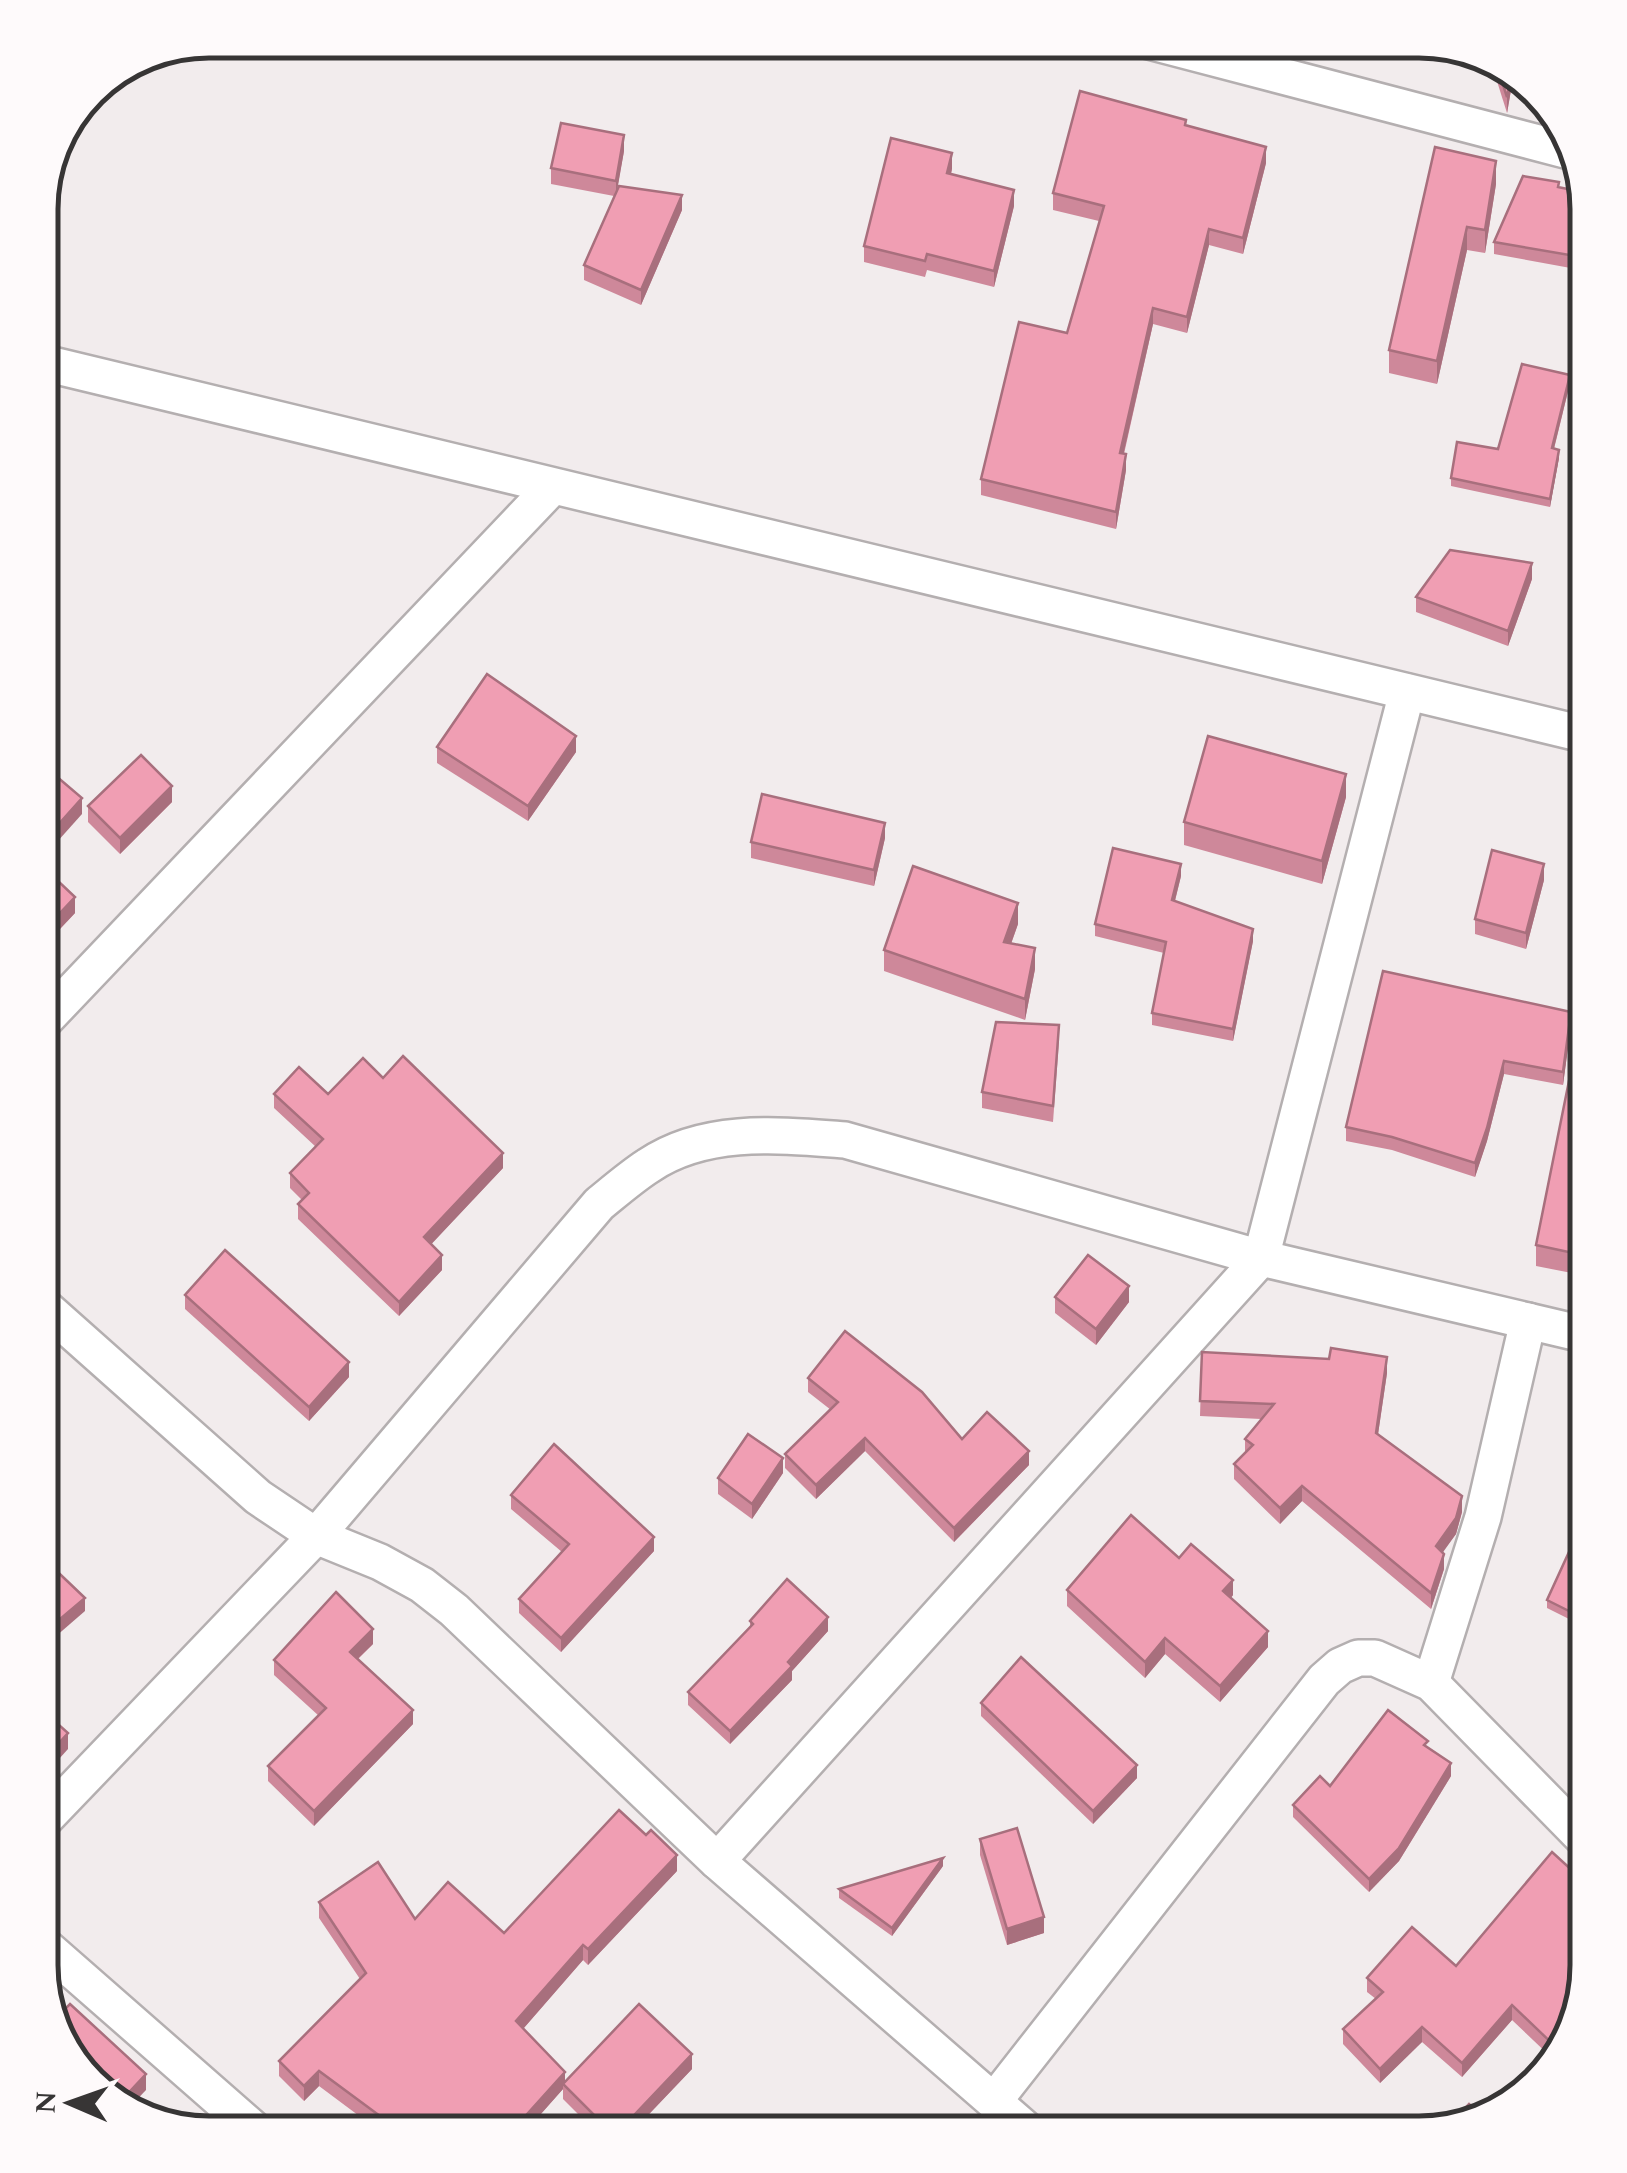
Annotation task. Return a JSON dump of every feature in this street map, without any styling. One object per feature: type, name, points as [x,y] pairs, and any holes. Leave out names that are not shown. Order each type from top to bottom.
[{"type":"street","points":[[1213,58],[1556,147]]},
{"type":"street","points":[[58,366],[1570,731]]},
{"type":"street","points":[[58,1006],[552,488]]},
{"type":"street","points":[[717,1861],[1260,1258],[1407,692]]},
{"type":"street","points":[[57,1806],[316,1536],[599,1204],[651,1163],[706,1140],[776,1134],[845,1140],[1260,1258],[1570,1331]]},
{"type":"street","points":[[57,1319],[258,1498],[316,1536],[380,1562],[422,1585],[454,1610],[717,1861],[1010,2116]]},
{"type":"street","points":[[1432,1683],[1484,1517],[1528,1321]]},
{"type":"street","points":[[994,2102],[1332,1673],[1358,1658],[1374,1658],[1432,1683],[1570,1825]]},
{"type":"street","points":[[57,1957],[239,2116]]},
{"type":"building","points":[[1080,91],[1266,147],[1243,238],[1209,229],[1187,317],[1153,308],[1120,453],[1126,454],[1116,512],[981,479],[1019,322],[1067,333],[1104,206],[1053,193]]},
{"type":"building","points":[[561,123],[624,135],[616,181],[551,168]]},
{"type":"building","points":[[891,138],[952,153],[947,173],[1014,190],[994,271],[927,254],[925,261],[864,246]]},
{"type":"building","points":[[1435,147],[1496,161],[1485,230],[1467,227],[1437,361],[1389,350]]},
{"type":"building","points":[[1523,176],[1559,182],[1558,187],[1568,189],[1570,255],[1494,242]]},
{"type":"building","points":[[619,186],[682,195],[641,290],[584,265]]},
{"type":"building","points":[[1522,364],[1570,375],[1552,448],[1559,450],[1550,499],[1451,478],[1457,442],[1498,449]]},
{"type":"building","points":[[1450,550],[1532,563],[1508,631],[1416,597]]},
{"type":"building","points":[[487,674],[576,736],[528,806],[437,747]]},
{"type":"building","points":[[1208,736],[1346,774],[1322,861],[1184,822]]},
{"type":"building","points":[[141,755],[172,786],[120,838],[88,806]]},
{"type":"building","points":[[58,777],[82,798],[58,825]]},
{"type":"building","points":[[762,794],[885,823],[874,870],[751,842]]},
{"type":"building","points":[[1113,848],[1181,864],[1172,900],[1253,929],[1233,1029],[1152,1013],[1166,942],[1095,924]]},
{"type":"building","points":[[1492,850],[1544,864],[1526,933],[1475,919]]},
{"type":"building","points":[[913,866],[1018,903],[1004,942],[1035,948],[1025,999],[884,950]]},
{"type":"building","points":[[58,881],[75,897],[58,915]]},
{"type":"building","points":[[1383,971],[1570,1012],[1563,1072],[1504,1061],[1475,1163],[1346,1127]]},
{"type":"building","points":[[996,1022],[1059,1025],[1053,1106],[982,1092]]},
{"type":"building","points":[[403,1056],[503,1153],[424,1237],[442,1255],[399,1302],[298,1204],[309,1193],[290,1173],[323,1139],[274,1094],[299,1067],[328,1094],[363,1058],[383,1078]]},
{"type":"building","points":[[1570,1076],[1570,1252],[1536,1245]]},
{"type":"building","points":[[225,1250],[349,1362],[309,1407],[185,1295]]},
{"type":"building","points":[[1088,1255],[1129,1286],[1096,1329],[1055,1297]]},
{"type":"building","points":[[845,1331],[922,1392],[962,1439],[987,1412],[1029,1451],[954,1528],[865,1438],[816,1485],[785,1454],[838,1402],[808,1378]]},
{"type":"building","points":[[1331,1348],[1387,1357],[1376,1433],[1462,1496],[1456,1518],[1436,1546],[1444,1554],[1431,1593],[1302,1486],[1280,1508],[1234,1464],[1253,1445],[1245,1439],[1274,1404],[1200,1401],[1202,1352],[1329,1359]]},
{"type":"building","points":[[748,1434],[783,1458],[752,1504],[718,1478]]},
{"type":"building","points":[[554,1444],[654,1537],[561,1638],[519,1599],[569,1544],[511,1495]]},
{"type":"building","points":[[1131,1515],[1179,1558],[1191,1544],[1233,1580],[1223,1591],[1268,1631],[1220,1686],[1165,1638],[1145,1662],[1067,1590]]},
{"type":"building","points":[[1569,1552],[1570,1552],[1570,1612],[1547,1600]]},
{"type":"building","points":[[57,1572],[85,1598],[57,1621]]},
{"type":"building","points":[[787,1579],[828,1617],[788,1662],[792,1666],[730,1731],[688,1692],[753,1624],[750,1621]]},
{"type":"building","points":[[336,1592],[373,1629],[350,1652],[413,1710],[314,1811],[268,1766],[326,1708],[274,1660]]},
{"type":"building","points":[[1021,1657],[1137,1765],[1093,1811],[981,1703]]},
{"type":"building","points":[[1388,1710],[1428,1741],[1424,1745],[1451,1763],[1399,1848],[1369,1879],[1293,1805],[1320,1776],[1330,1786]]},
{"type":"building","points":[[57,1723],[68,1733],[57,1745]]},
{"type":"building","points":[[619,1810],[646,1835],[651,1830],[677,1855],[588,1949],[583,1945],[516,2021],[565,2072],[525,2116],[380,2116],[319,2071],[304,2086],[279,2061],[366,1973],[319,1902],[378,1862],[415,1919],[448,1882],[504,1933]]},
{"type":"building","points":[[1017,1828],[1044,1917],[1007,1929],[980,1839]]},
{"type":"building","points":[[1552,1852],[1570,1868],[1568,1984],[1549,2040],[1512,2005],[1462,2063],[1422,2027],[1380,2069],[1343,2029],[1383,1992],[1367,1978],[1412,1927],[1456,1966]]},
{"type":"building","points":[[943,1858],[892,1928],[839,1889]]},
{"type":"building","points":[[70,2004],[146,2074],[129,2092],[120,2086],[120,2053],[87,2053],[65,2009]]},
{"type":"building","points":[[639,2004],[692,2054],[633,2116],[595,2116],[563,2084]]}]
